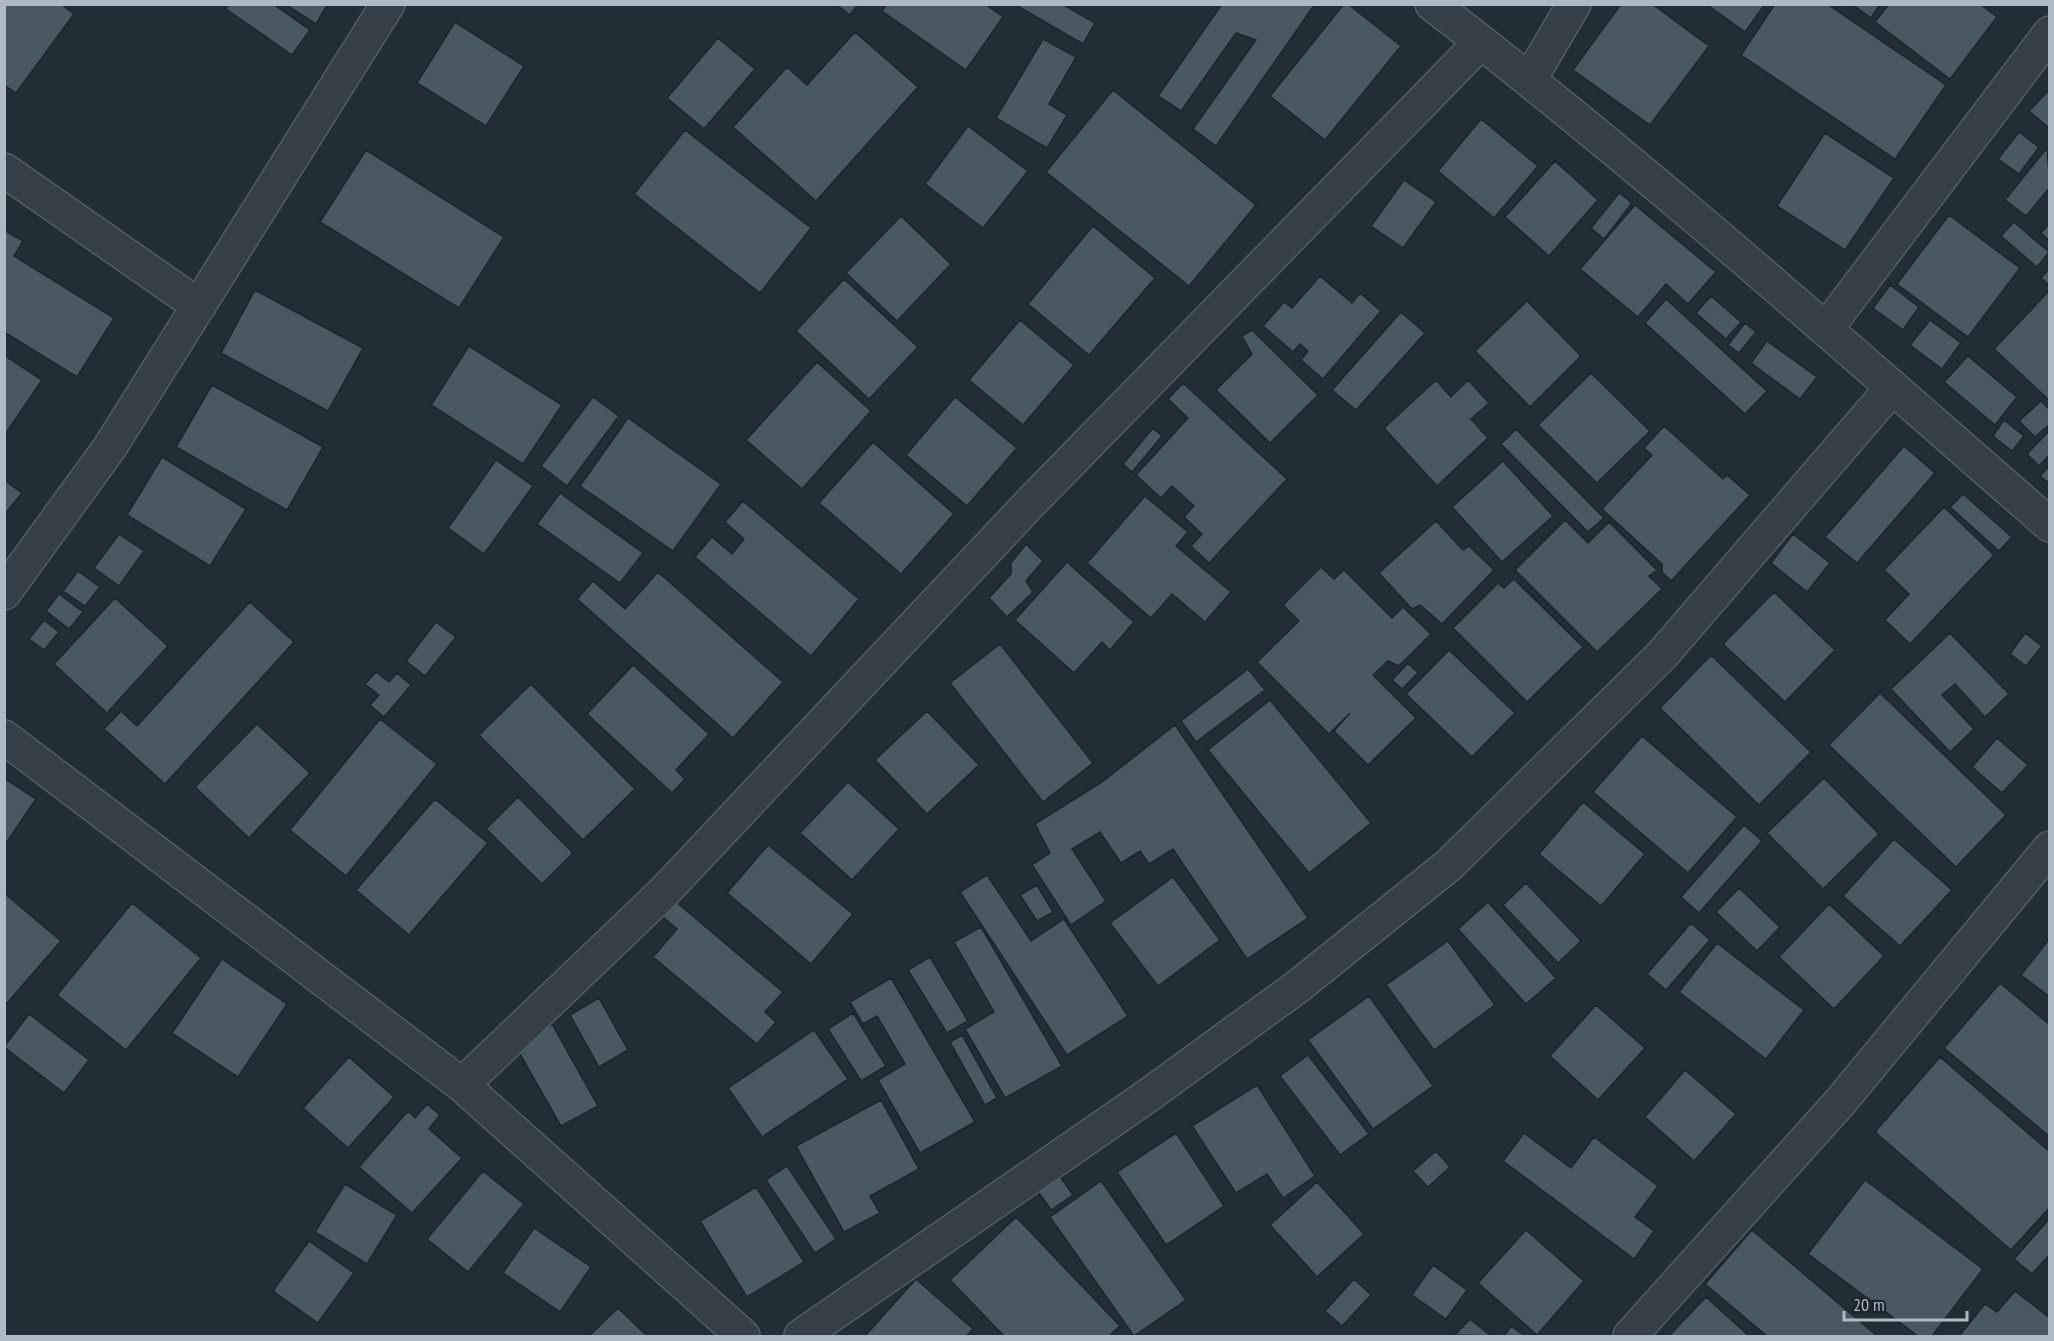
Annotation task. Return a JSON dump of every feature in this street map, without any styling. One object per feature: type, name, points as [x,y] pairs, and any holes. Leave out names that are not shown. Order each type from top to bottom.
[{"type":"street","points":[[4,592],[110,447],[388,4]]},
{"type":"street","points":[[1432,4],[1530,79],[1826,329],[2049,525]]},
{"type":"street","points":[[1530,79],[1574,4]]},
{"type":"street","points":[[1826,329],[2049,33]]},
{"type":"street","points":[[462,1085],[663,893],[1034,498],[1481,42]]},
{"type":"street","points":[[4,170],[199,306]]},
{"type":"street","points":[[801,1336],[1146,1097],[1297,987],[1449,865],[1662,655],[1892,388]]},
{"type":"street","points":[[4,737],[462,1085],[742,1336]]},
{"type":"street","points":[[1630,1336],[1841,1101],[2049,848]]},
{"type":"building","points":[[4,4],[61,4],[74,14],[16,93],[4,85]]},
{"type":"building","points":[[229,4],[273,4],[310,30],[292,55],[226,9]]},
{"type":"building","points":[[285,4],[328,4],[316,24]]},
{"type":"building","points":[[836,4],[858,4],[850,15]]},
{"type":"building","points":[[887,4],[985,4],[1003,17],[966,70],[882,11]]},
{"type":"building","points":[[1014,4],[1062,4],[1095,23],[1083,44]]},
{"type":"building","points":[[1222,4],[1315,4],[1216,146],[1193,129],[1256,40],[1236,33],[1181,111],[1158,96]]},
{"type":"building","points":[[1344,4],[1348,4],[1401,46],[1325,140],[1270,96]]},
{"type":"building","points":[[1621,4],[1652,4],[1709,46],[1650,125],[1573,70]]},
{"type":"building","points":[[1706,4],[1765,4],[1745,32]]},
{"type":"building","points":[[1775,4],[1827,4],[1946,85],[1895,159],[1741,55]]},
{"type":"building","points":[[1852,4],[1880,4],[1871,18]]},
{"type":"building","points":[[1889,4],[1980,4],[1997,17],[1950,79],[1875,22]]},
{"type":"building","points":[[455,22],[524,66],[486,126],[417,83]]},
{"type":"building","points":[[855,32],[918,87],[816,201],[733,127],[787,67],[807,85]]},
{"type":"building","points":[[718,38],[755,69],[704,129],[667,98]]},
{"type":"building","points":[[1043,39],[1076,57],[1049,104],[1067,115],[1047,148],[996,118]]},
{"type":"building","points":[[2050,89],[2050,129],[2029,111]]},
{"type":"building","points":[[1113,90],[1256,205],[1189,286],[1046,172]]},
{"type":"building","points":[[1481,119],[1538,166],[1494,218],[1438,171]]},
{"type":"building","points":[[968,126],[1028,171],[983,228],[925,184]]},
{"type":"building","points":[[685,130],[811,228],[760,293],[634,194]]},
{"type":"building","points":[[2019,132],[2039,147],[2019,174],[1998,159]]},
{"type":"building","points":[[1825,133],[1894,178],[1845,250],[1777,206]]},
{"type":"building","points":[[2047,148],[2050,187],[2026,216],[2005,200]]},
{"type":"building","points":[[366,150],[504,237],[459,308],[320,222]]},
{"type":"building","points":[[1555,161],[1598,200],[1549,256],[1505,217]]},
{"type":"building","points":[[1404,180],[1436,202],[1403,248],[1371,226]]},
{"type":"building","points":[[1619,193],[1632,203],[1604,239],[1591,228]]},
{"type":"building","points":[[1635,205],[1716,272],[1688,304],[1666,284],[1638,317],[1580,269]]},
{"type":"building","points":[[1949,215],[2020,268],[1968,337],[1897,284]]},
{"type":"building","points":[[901,216],[951,264],[897,321],[846,273]]},
{"type":"building","points":[[2014,222],[2049,252],[2037,267],[2001,236]]},
{"type":"building","points":[[2050,223],[2050,241],[2041,233]]},
{"type":"building","points":[[1093,226],[1155,278],[1089,355],[1028,304]]},
{"type":"building","points":[[4,230],[23,241],[14,256],[114,318],[77,377],[4,332]]},
{"type":"building","points":[[2050,268],[2050,286],[2041,278]]},
{"type":"building","points":[[1320,276],[1352,303],[1360,293],[1381,311],[1323,379],[1301,360],[1308,351],[1300,344],[1293,352],[1263,326],[1284,302],[1292,308]]},
{"type":"building","points":[[844,279],[918,347],[869,399],[796,331]]},
{"type":"building","points":[[1890,285],[1919,307],[1903,330],[1873,308]]},
{"type":"building","points":[[255,290],[363,348],[328,411],[221,353]]},
{"type":"building","points":[[2050,291],[2050,401],[1994,349]]},
{"type":"building","points":[[1711,296],[1741,322],[1726,339],[1696,313]]},
{"type":"building","points":[[1666,299],[1767,391],[1745,414],[1645,323]]},
{"type":"building","points":[[1527,301],[1581,356],[1530,407],[1475,351]]},
{"type":"building","points":[[1401,312],[1425,333],[1356,410],[1332,390]]},
{"type":"building","points":[[1020,320],[1074,365],[1023,425],[969,380]]},
{"type":"building","points":[[1930,320],[1961,343],[1942,369],[1910,345]]},
{"type":"building","points":[[1745,323],[1756,332],[1739,353],[1728,345]]},
{"type":"building","points":[[1252,330],[1318,395],[1270,443],[1216,390],[1252,354],[1242,336]]},
{"type":"building","points":[[1767,341],[1817,377],[1800,399],[1751,363]]},
{"type":"building","points":[[469,346],[562,405],[523,464],[431,405]]},
{"type":"building","points":[[4,355],[42,380],[4,436]]},
{"type":"building","points":[[1968,356],[2017,397],[1995,425],[1944,382]]},
{"type":"building","points":[[817,362],[871,411],[802,489],[746,440]]},
{"type":"building","points":[[1591,373],[1650,431],[1597,483],[1538,425]]},
{"type":"building","points":[[1436,380],[1451,397],[1468,380],[1489,403],[1471,419],[1488,438],[1437,486],[1384,428]]},
{"type":"building","points":[[1183,383],[1287,479],[1209,563],[1191,546],[1202,534],[1184,517],[1194,506],[1172,486],[1161,498],[1136,475],[1188,418],[1168,399]]},
{"type":"building","points":[[212,385],[323,447],[287,510],[176,447]]},
{"type":"building","points":[[593,397],[619,416],[567,486],[541,466]]},
{"type":"building","points":[[955,397],[1017,448],[967,506],[906,455]]},
{"type":"building","points":[[2041,401],[2050,410],[2050,424],[2035,437],[2019,421]]},
{"type":"building","points":[[628,418],[721,484],[673,551],[580,486]]},
{"type":"building","points":[[2004,420],[2024,436],[2012,451],[1993,436]]},
{"type":"building","points":[[1664,426],[1723,479],[1727,475],[1750,495],[1671,581],[1662,572],[1662,564],[1602,509],[1652,455],[1644,448]]},
{"type":"building","points":[[1153,428],[1162,436],[1132,472],[1123,464]]},
{"type":"building","points":[[1516,429],[1604,518],[1588,532],[1501,444]]},
{"type":"building","points":[[2050,430],[2050,454],[2039,466],[2027,454]]},
{"type":"building","points":[[873,442],[954,514],[901,574],[819,503]]},
{"type":"building","points":[[1904,446],[1935,473],[1857,563],[1825,537]]},
{"type":"building","points":[[162,457],[246,509],[210,566],[127,515]]},
{"type":"building","points":[[496,460],[533,486],[484,554],[448,528]]},
{"type":"building","points":[[1503,461],[1553,516],[1502,562],[1452,507]]},
{"type":"building","points":[[2050,465],[2050,484],[2040,476]]},
{"type":"building","points":[[4,480],[22,493],[4,515]]},
{"type":"building","points":[[560,493],[643,553],[620,583],[537,524]]},
{"type":"building","points":[[1963,494],[2012,537],[1999,551],[1950,507]]},
{"type":"building","points":[[1145,496],[1188,532],[1176,546],[1231,592],[1205,622],[1172,594],[1151,618],[1087,563]]},
{"type":"building","points":[[743,501],[859,599],[811,656],[695,557],[712,537],[732,554],[744,539],[725,522]]},
{"type":"building","points":[[1944,507],[1994,555],[1910,644],[1885,620],[1909,594],[1884,570]]},
{"type":"building","points":[[1565,520],[1588,543],[1609,522],[1657,570],[1649,576],[1662,589],[1597,652],[1515,570]]},
{"type":"building","points":[[1436,521],[1463,550],[1469,546],[1494,570],[1442,624],[1420,605],[1412,609],[1379,573]]},
{"type":"building","points":[[119,534],[144,551],[119,586],[94,568]]},
{"type":"building","points":[[1793,534],[1830,563],[1807,592],[1771,563]]},
{"type":"building","points":[[1026,544],[1043,561],[1026,581],[1033,592],[1007,617],[989,598],[1011,574],[1011,563]]},
{"type":"building","points":[[1067,562],[1134,622],[1110,650],[1102,642],[1074,673],[1015,620]]},
{"type":"building","points":[[1321,567],[1334,579],[1344,570],[1392,618],[1403,607],[1431,634],[1399,666],[1388,661],[1373,675],[1416,718],[1368,765],[1334,731],[1350,713],[1329,734],[1257,662],[1299,621],[1283,605]]},
{"type":"building","points":[[78,571],[100,587],[85,606],[63,591]]},
{"type":"building","points":[[658,572],[783,682],[733,738],[577,599],[593,581],[625,609]]},
{"type":"building","points":[[1514,579],[1583,647],[1527,702],[1453,628],[1498,583],[1504,588]]},
{"type":"building","points":[[1774,592],[1835,650],[1785,702],[1723,644]]},
{"type":"building","points":[[59,594],[83,612],[69,629],[46,611]]},
{"type":"building","points":[[115,598],[168,646],[107,713],[54,664]]},
{"type":"building","points":[[250,602],[294,642],[165,784],[104,729],[121,711],[137,726]]},
{"type":"building","points":[[44,620],[59,632],[44,650],[29,639]]},
{"type":"building","points":[[436,622],[456,637],[425,676],[406,661]]},
{"type":"building","points":[[1950,633],[2009,694],[1985,717],[1955,684],[1942,695],[1974,729],[1950,752],[1891,689]]},
{"type":"building","points":[[2025,633],[2042,646],[2026,666],[2010,654]]},
{"type":"building","points":[[1000,644],[1093,763],[1043,802],[950,683]]},
{"type":"building","points":[[1449,650],[1515,713],[1472,757],[1406,694]]},
{"type":"building","points":[[1711,655],[1811,752],[1759,805],[1660,708]]},
{"type":"building","points":[[1408,663],[1418,673],[1402,689],[1392,680]]},
{"type":"building","points":[[633,665],[709,734],[676,770],[685,779],[672,793],[587,714]]},
{"type":"building","points":[[1248,669],[1265,690],[1196,742],[1181,721]]},
{"type":"building","points":[[376,672],[389,682],[397,673],[411,685],[384,717],[370,705],[379,695],[365,684]]},
{"type":"building","points":[[531,684],[635,789],[583,840],[479,735]]},
{"type":"building","points":[[1880,693],[2006,815],[1956,867],[1829,745]]},
{"type":"building","points":[[1270,700],[1371,823],[1309,873],[1208,750]]},
{"type":"building","points":[[927,711],[979,765],[927,814],[875,760]]},
{"type":"building","points":[[380,719],[437,764],[346,876],[290,830]]},
{"type":"building","points":[[257,724],[310,773],[249,838],[195,787]]},
{"type":"building","points":[[1175,725],[1308,918],[1247,959],[1173,849],[1149,864],[1140,851],[1121,863],[1100,832],[1072,849],[1106,901],[1071,925],[1032,865],[1050,853],[1035,824],[1102,782]]},
{"type":"building","points":[[1642,736],[1737,817],[1688,873],[1593,792]]},
{"type":"building","points":[[1997,738],[2028,765],[2002,793],[1972,767]]},
{"type":"building","points":[[4,778],[36,799],[4,846]]},
{"type":"building","points":[[1824,778],[1879,834],[1823,889],[1767,833]]},
{"type":"building","points":[[848,782],[899,829],[852,880],[800,833]]},
{"type":"building","points":[[518,797],[573,853],[542,884],[486,829]]},
{"type":"building","points":[[435,799],[488,843],[409,935],[356,890]]},
{"type":"building","points":[[1583,802],[1645,854],[1601,906],[1539,854]]},
{"type":"building","points":[[1744,825],[1762,841],[1699,913],[1681,897]]},
{"type":"building","points":[[1894,839],[1952,890],[1900,946],[1843,896]]},
{"type":"building","points":[[768,845],[853,914],[811,964],[727,893]]},
{"type":"building","points":[[987,875],[1031,941],[1064,919],[1128,1016],[1067,1055],[960,892]]},
{"type":"building","points":[[1173,877],[1220,940],[1158,986],[1110,923]]},
{"type":"building","points":[[1526,883],[1581,941],[1558,963],[1503,905]]},
{"type":"building","points":[[1037,885],[1053,912],[1037,921],[1020,895]]},
{"type":"building","points":[[1739,888],[1780,927],[1757,951],[1716,912]]},
{"type":"building","points":[[4,893],[61,941],[7,1003],[4,1001]]},
{"type":"building","points":[[676,902],[783,992],[765,1012],[776,1022],[757,1044],[653,957],[677,929],[663,917]]},
{"type":"building","points":[[1488,902],[1556,978],[1526,1004],[1458,929]]},
{"type":"building","points":[[132,903],[201,958],[126,1050],[57,995]]},
{"type":"building","points":[[1829,904],[1884,956],[1834,1009],[1779,957]]},
{"type":"building","points":[[1691,923],[1710,940],[1666,990],[1647,974]]},
{"type":"building","points":[[981,927],[1062,1066],[1005,1098],[965,1029],[994,1012],[954,942]]},
{"type":"building","points":[[2050,938],[2050,997],[2021,975]]},
{"type":"building","points":[[1448,941],[1495,1005],[1434,1050],[1386,985]]},
{"type":"building","points":[[1717,943],[1804,1010],[1766,1059],[1679,992]]},
{"type":"building","points":[[930,957],[968,1021],[947,1033],[908,970]]},
{"type":"building","points":[[222,959],[287,1004],[238,1077],[172,1033]]},
{"type":"building","points":[[891,978],[975,1122],[920,1153],[878,1080],[905,1064],[877,1016],[863,1024],[850,1002]]},
{"type":"building","points":[[2000,983],[2050,1025],[2050,1137],[1944,1048]]},
{"type":"building","points":[[1369,996],[1433,1086],[1373,1129],[1308,1040]]},
{"type":"building","points":[[599,998],[628,1050],[599,1067],[570,1015]]},
{"type":"building","points":[[1596,1005],[1645,1048],[1598,1100],[1550,1056]]},
{"type":"building","points":[[853,1013],[886,1066],[861,1081],[828,1029]]},
{"type":"building","points":[[29,1014],[89,1060],[64,1093],[4,1047]]},
{"type":"building","points":[[552,1024],[598,1106],[561,1126],[515,1045]]},
{"type":"building","points":[[814,1030],[848,1079],[762,1137],[728,1088]]},
{"type":"building","points":[[962,1035],[997,1098],[985,1105],[950,1042]]},
{"type":"building","points":[[1308,1055],[1369,1134],[1340,1155],[1280,1076]]},
{"type":"building","points":[[349,1057],[394,1097],[348,1148],[303,1108]]},
{"type":"building","points":[[1940,1057],[2050,1152],[2050,1207],[2011,1250],[1875,1132]]},
{"type":"building","points":[[1685,1070],[1736,1114],[1694,1161],[1645,1117]]},
{"type":"building","points":[[1257,1085],[1315,1176],[1283,1198],[1267,1174],[1236,1193],[1192,1126]]},
{"type":"building","points":[[881,1100],[919,1169],[870,1196],[880,1213],[844,1232],[796,1146]]},
{"type":"building","points":[[427,1104],[440,1115],[429,1129],[462,1158],[412,1213],[359,1167],[408,1111],[415,1118]]},
{"type":"building","points":[[1176,1133],[1224,1206],[1166,1245],[1117,1172]]},
{"type":"building","points":[[1524,1133],[1571,1168],[1594,1137],[1658,1186],[1635,1217],[1654,1231],[1634,1259],[1503,1161]]},
{"type":"building","points":[[1436,1151],[1450,1167],[1428,1187],[1413,1171]]},
{"type":"building","points":[[787,1166],[836,1239],[815,1253],[766,1180]]},
{"type":"building","points":[[483,1171],[524,1204],[468,1272],[427,1239]]},
{"type":"building","points":[[1059,1175],[1073,1195],[1051,1210],[1037,1190]]},
{"type":"building","points":[[1865,1180],[1983,1269],[1932,1336],[1918,1336],[1808,1254]]},
{"type":"building","points":[[1101,1181],[1186,1300],[1134,1336],[1050,1217]]},
{"type":"building","points":[[1317,1182],[1364,1234],[1317,1277],[1270,1225]]},
{"type":"building","points":[[345,1184],[397,1215],[367,1264],[315,1232]]},
{"type":"building","points":[[756,1187],[804,1262],[747,1297],[700,1221]]},
{"type":"building","points":[[1016,1217],[1120,1326],[1109,1336],[1004,1336],[950,1280]]},
{"type":"building","points":[[2050,1218],[2050,1254],[2032,1274],[2014,1259]]},
{"type":"building","points":[[534,1228],[591,1267],[560,1312],[503,1273]]},
{"type":"building","points":[[1526,1230],[1584,1281],[1537,1335],[1478,1283]]},
{"type":"building","points":[[1752,1230],[1877,1336],[1767,1336],[1705,1284]]},
{"type":"building","points":[[309,1241],[354,1273],[318,1323],[273,1291]]},
{"type":"building","points":[[1433,1265],[1467,1290],[1446,1319],[1412,1295]]},
{"type":"building","points":[[916,1279],[973,1329],[966,1336],[865,1336]]},
{"type":"building","points":[[1354,1279],[1371,1295],[1342,1326],[1325,1311]]},
{"type":"building","points":[[2015,1291],[2050,1318],[2050,1336],[1959,1336],[1985,1304],[1997,1312]]},
{"type":"building","points":[[1706,1297],[1749,1336],[1669,1336]]},
{"type":"building","points":[[618,1308],[647,1336],[589,1336]]},
{"type":"building","points":[[1470,1319],[1491,1336],[1455,1335]]},
{"type":"building","points":[[1511,1326],[1525,1336],[1504,1336]]}]
